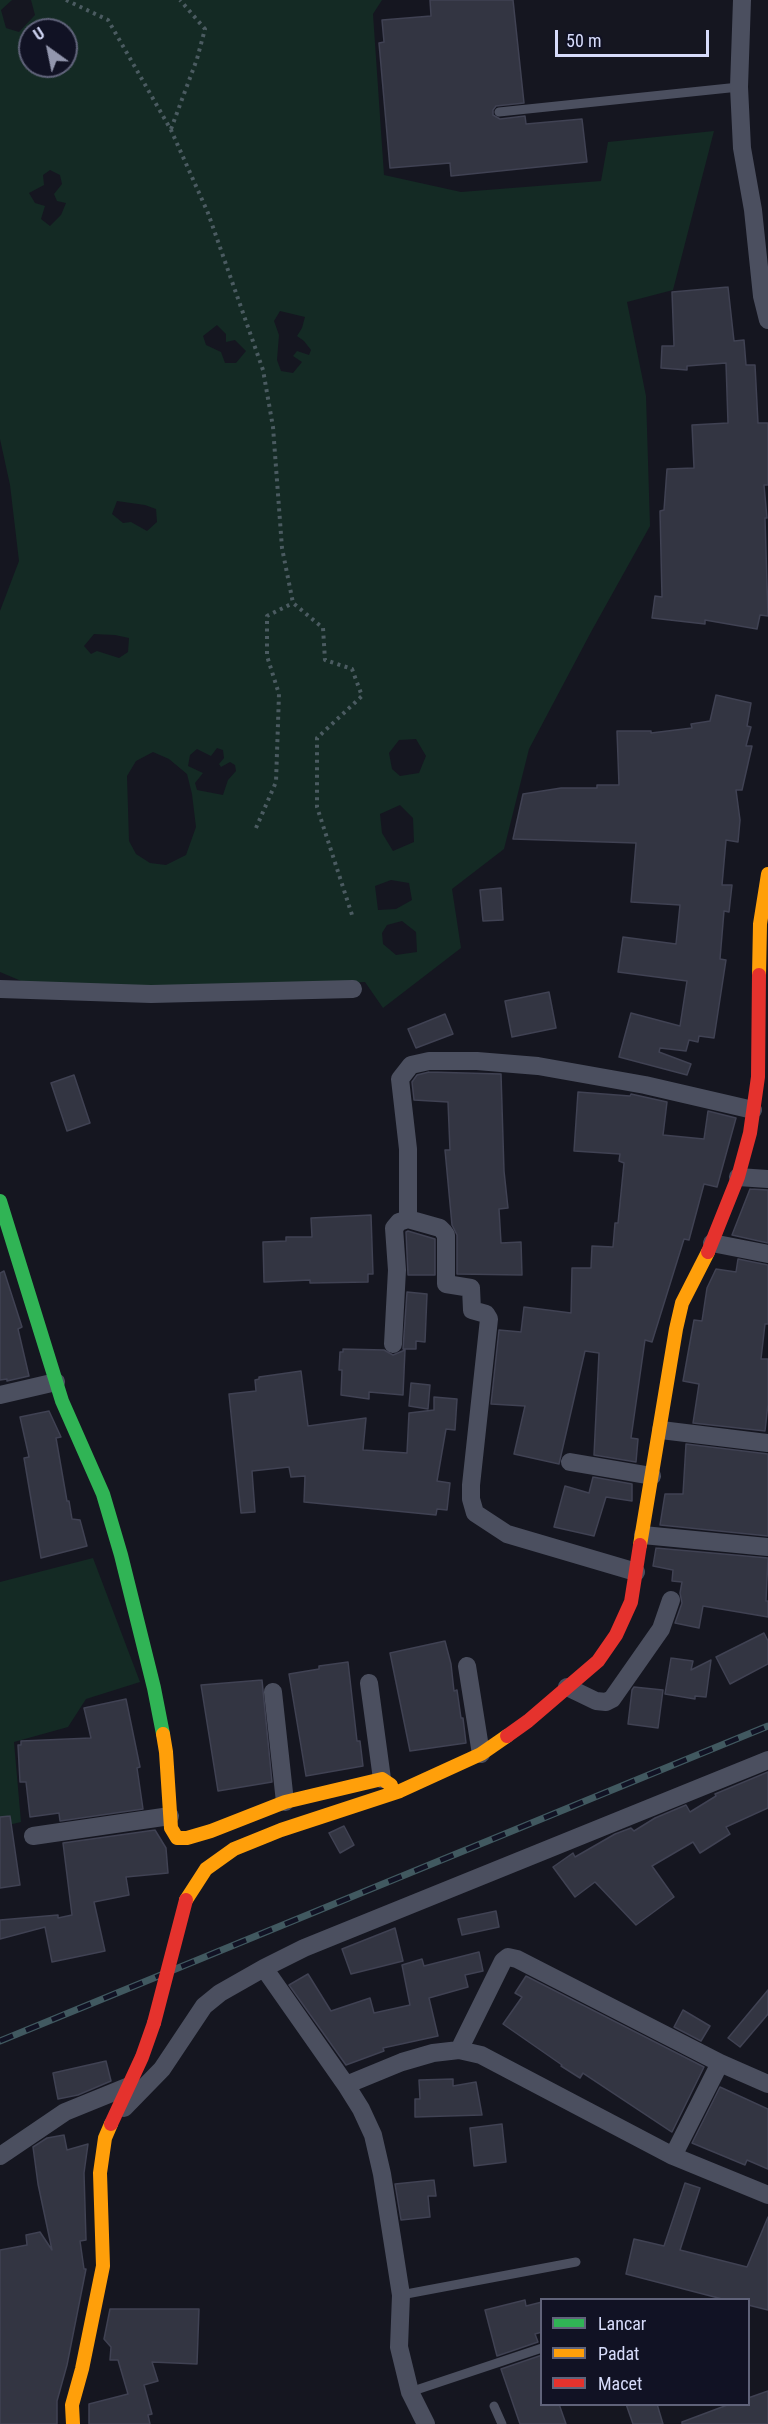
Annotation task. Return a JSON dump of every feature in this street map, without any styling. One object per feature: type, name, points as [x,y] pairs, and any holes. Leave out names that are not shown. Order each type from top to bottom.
[{"type":"street","points":[[742,0],[739,87],[742,148],[768,320]]},
{"type":"street","points":[[72,2424],[72,2405],[82,2369],[103,2266],[100,2173],[105,2138],[154,2023],[186,1900],[206,1869],[234,1849],[281,1830],[400,1791],[481,1754],[528,1721],[598,1661],[609,1648],[628,1608],[643,1535],[682,1303],[712,1243],[738,1177],[750,1133],[758,1077],[760,924],[768,874]]},
{"type":"street","points":[[0,989],[151,994],[353,989]]},
{"type":"street","points":[[408,1219],[408,1149],[400,1079],[411,1065],[429,1061],[477,1061],[538,1066],[645,1085],[753,1110]]},
{"type":"street","points":[[738,1177],[768,1179]]},
{"type":"street","points":[[0,1201],[7,1253],[56,1382],[103,1494],[122,1555],[154,1688],[164,1741],[171,1828],[177,1838],[188,1838],[212,1831],[285,1802],[381,1779],[400,1791]]},
{"type":"street","points":[[393,1344],[397,1270],[394,1228],[399,1222],[408,1219],[440,1228],[443,1231],[446,1235],[446,1284],[471,1288],[472,1310],[486,1314],[489,1319],[471,1485],[471,1498],[475,1513],[507,1534],[636,1572]]},
{"type":"street","points":[[712,1243],[768,1254]]},
{"type":"street","points":[[0,1395],[56,1382]]},
{"type":"street","points":[[661,1430],[768,1443]]},
{"type":"street","points":[[570,1462],[652,1476]]},
{"type":"street","points":[[643,1535],[768,1547]]},
{"type":"street","points":[[567,1687],[596,1701],[606,1702],[612,1699],[661,1629],[671,1600]]},
{"type":"street","points":[[467,1665],[481,1754]]},
{"type":"street","points":[[369,1683],[381,1779]]},
{"type":"street","points":[[273,1692],[285,1802]]},
{"type":"street","points":[[112,2120],[162,2069],[204,2007],[220,1994],[264,1968],[304,1948],[768,1761]]},
{"type":"street","points":[[33,1836],[170,1816]]},
{"type":"street","points":[[459,2050],[503,1961],[508,1957],[517,1959],[720,2063],[768,2084]]},
{"type":"street","points":[[264,1968],[346,2085],[373,2135],[382,2174],[401,2295],[399,2347],[410,2392],[426,2424]]},
{"type":"street","points":[[346,2085],[402,2062],[433,2053],[459,2050],[481,2055],[673,2156],[768,2194]]},
{"type":"street","points":[[673,2156],[720,2063]]},
{"type":"street","points":[[0,2156],[65,2112],[129,2086]]},
{"type":"lane","points":[[499,112],[739,87]]},
{"type":"lane","points":[[401,2295],[576,2262]]},
{"type":"lane","points":[[410,2392],[540,2349]]},
{"type":"lane","points":[[494,2406],[502,2424]]},
{"type":"path","points":[[66,0],[108,20],[171,130],[208,213],[263,370],[273,427],[282,548],[293,603],[322,628],[325,660],[352,669],[362,696],[316,738],[317,807],[353,918]]},
{"type":"path","points":[[171,130],[206,29],[180,0]]},
{"type":"path","points":[[256,828],[276,782],[279,694],[267,656],[267,616],[293,603]]},
{"type":"green space","points":[[0,0],[12,0],[1,10],[6,28],[18,32],[18,78],[78,78],[78,18],[32,18],[35,15],[31,0],[382,0],[373,14],[384,175],[461,192],[601,181],[608,142],[714,131],[673,290],[627,302],[646,396],[650,526],[529,749],[504,849],[452,889],[461,948],[383,1008],[365,982],[212,987],[33,986],[0,972],[0,611],[19,561],[10,485],[0,439]],"holes":[[[50,170],[60,175],[62,184],[54,194],[57,201],[66,203],[61,215],[50,226],[41,219],[45,206],[35,203],[29,193],[44,185],[43,175]],[[280,311],[305,317],[297,336],[311,350],[309,355],[297,351],[293,356],[302,362],[293,373],[281,371],[277,360],[279,335],[274,321]],[[217,325],[226,334],[226,342],[235,340],[246,351],[236,363],[225,363],[221,352],[206,345],[203,336]],[[117,501],[156,509],[157,522],[147,531],[131,522],[123,523],[112,514]],[[94,634],[129,638],[128,652],[119,658],[97,651],[91,654],[84,646]],[[416,739],[426,756],[419,773],[400,776],[392,769],[389,753],[399,740]],[[217,748],[223,750],[224,758],[219,764],[221,767],[230,762],[235,765],[236,771],[228,780],[223,795],[197,790],[195,783],[203,773],[188,766],[190,755],[197,749],[211,756]],[[153,752],[169,759],[187,774],[196,827],[186,855],[166,865],[150,863],[136,854],[129,841],[127,776],[136,761]],[[400,805],[413,818],[414,842],[393,851],[382,833],[380,814]],[[391,880],[409,883],[412,900],[396,909],[378,910],[375,886]],[[402,921],[416,932],[417,952],[396,955],[383,944],[382,933],[387,925]]]},
{"type":"green space","points":[[93,1558],[140,1682],[86,1699],[68,1727],[14,1742],[21,1822],[0,1827],[0,1582]]},
{"type":"building","points":[[430,0],[513,0],[524,103],[496,106],[493,115],[500,119],[525,116],[526,124],[582,119],[587,162],[451,176],[450,163],[390,168],[379,43],[384,42],[382,20],[431,16]]},
{"type":"building","points":[[728,287],[734,341],[744,340],[746,365],[755,365],[758,423],[768,423],[768,485],[764,485],[767,518],[765,518],[768,616],[760,615],[757,629],[705,620],[705,624],[652,618],[655,596],[662,597],[660,511],[664,510],[667,469],[694,468],[692,425],[728,423],[726,363],[687,366],[687,370],[661,368],[662,346],[674,346],[672,292]]},
{"type":"building","points":[[716,695],[751,703],[747,726],[751,727],[746,746],[752,746],[742,790],[736,790],[740,820],[738,842],[726,840],[722,885],[732,885],[729,912],[724,911],[720,959],[726,960],[714,1038],[699,1036],[698,1042],[689,1040],[686,1051],[660,1048],[659,1052],[691,1064],[687,1075],[619,1057],[631,1013],[680,1026],[687,981],[618,972],[623,937],[676,944],[680,905],[631,902],[636,843],[513,839],[523,794],[561,788],[597,788],[597,785],[619,785],[617,731],[651,731],[651,733],[692,728],[691,724],[710,721]]},
{"type":"building","points":[[501,888],[503,920],[483,921],[480,890]]},
{"type":"building","points":[[549,992],[556,1028],[512,1037],[505,1001]]},
{"type":"building","points":[[445,1014],[453,1034],[416,1048],[408,1029]]},
{"type":"building","points":[[429,1072],[501,1074],[504,1171],[508,1208],[499,1209],[501,1243],[521,1242],[522,1275],[457,1274],[457,1235],[452,1225],[445,1150],[450,1150],[448,1102],[414,1100],[412,1082],[417,1075]]},
{"type":"building","points":[[74,1075],[90,1123],[67,1131],[51,1083]]},
{"type":"building","points":[[578,1092],[630,1096],[631,1094],[667,1102],[663,1135],[704,1139],[708,1111],[736,1118],[717,1187],[704,1184],[689,1240],[684,1239],[652,1342],[645,1340],[631,1438],[638,1439],[636,1462],[594,1455],[599,1353],[585,1351],[559,1464],[514,1454],[525,1406],[491,1404],[499,1330],[521,1332],[524,1307],[571,1313],[572,1268],[591,1268],[592,1246],[613,1247],[615,1223],[618,1223],[624,1163],[619,1161],[620,1154],[574,1151]]},
{"type":"building","points":[[750,1189],[768,1190],[768,1243],[732,1235]]},
{"type":"building","points":[[371,1215],[373,1274],[368,1274],[368,1282],[310,1283],[310,1280],[264,1282],[263,1242],[286,1241],[286,1237],[312,1237],[311,1218]]},
{"type":"building","points":[[406,1232],[435,1239],[435,1275],[408,1275]]},
{"type":"building","points":[[738,1259],[768,1265],[768,1324],[765,1324],[761,1359],[768,1359],[768,1404],[765,1431],[693,1423],[699,1384],[683,1381],[694,1320],[702,1321],[707,1288],[716,1269],[736,1272]]},
{"type":"building","points":[[4,1271],[22,1327],[18,1329],[29,1376],[7,1381],[7,1379],[0,1380],[0,1273]]},
{"type":"building","points":[[407,1292],[427,1294],[425,1342],[416,1341],[416,1349],[403,1349]]},
{"type":"building","points":[[343,1349],[384,1350],[393,1355],[405,1350],[403,1395],[369,1392],[369,1399],[341,1395],[342,1370],[339,1370],[340,1352],[343,1352]]},
{"type":"building","points":[[301,1371],[308,1426],[366,1418],[363,1450],[407,1453],[409,1413],[434,1410],[434,1397],[457,1399],[455,1430],[446,1429],[437,1481],[450,1483],[447,1510],[437,1509],[436,1515],[304,1502],[305,1476],[291,1477],[289,1467],[252,1471],[255,1512],[241,1513],[229,1394],[256,1391],[255,1380],[259,1377]]},
{"type":"building","points":[[411,1383],[430,1385],[428,1409],[409,1406]]},
{"type":"building","points":[[49,1411],[61,1437],[56,1438],[72,1519],[80,1520],[87,1546],[41,1558],[24,1458],[29,1457],[20,1417]]},
{"type":"building","points":[[686,1444],[768,1454],[768,1536],[660,1525],[665,1494],[683,1494]]},
{"type":"building","points":[[593,1477],[632,1484],[632,1501],[606,1497],[594,1536],[554,1527],[565,1486],[589,1493]]},
{"type":"building","points":[[656,1548],[768,1558],[766,1601],[768,1601],[768,1617],[703,1606],[699,1628],[675,1623],[682,1603],[680,1593],[682,1582],[672,1581],[673,1570],[653,1566]]},
{"type":"building","points":[[764,1633],[768,1641],[768,1664],[730,1684],[716,1657]]},
{"type":"building","points":[[445,1641],[451,1664],[454,1691],[457,1690],[461,1718],[463,1718],[466,1743],[410,1751],[390,1653]]},
{"type":"building","points":[[671,1658],[693,1661],[691,1670],[711,1660],[706,1697],[695,1696],[695,1699],[665,1694]]},
{"type":"building","points":[[348,1662],[357,1741],[360,1741],[363,1766],[306,1776],[289,1674],[319,1669],[319,1666]]},
{"type":"building","points":[[262,1680],[272,1782],[218,1791],[201,1685]]},
{"type":"building","points":[[634,1687],[663,1690],[658,1728],[628,1724]]},
{"type":"building","points":[[126,1699],[140,1767],[137,1768],[143,1809],[60,1821],[59,1813],[30,1817],[26,1782],[20,1782],[18,1745],[21,1745],[21,1741],[91,1738],[84,1708]]},
{"type":"building","points":[[768,1772],[768,1808],[726,1827],[730,1834],[700,1853],[693,1842],[652,1866],[674,1897],[636,1925],[595,1882],[575,1897],[553,1867],[573,1853],[575,1857],[615,1834],[631,1828],[634,1831],[655,1818],[686,1805],[690,1812],[716,1796],[715,1794]]},
{"type":"building","points":[[10,1816],[20,1885],[0,1888],[0,1817]]},
{"type":"building","points":[[344,1826],[354,1845],[340,1853],[329,1833]]},
{"type":"building","points":[[155,1830],[166,1848],[168,1873],[126,1877],[129,1895],[94,1902],[105,1951],[52,1962],[45,1927],[0,1939],[0,1920],[58,1915],[58,1918],[72,1915],[63,1843]]},
{"type":"building","points":[[496,1911],[499,1927],[462,1935],[458,1919]]},
{"type":"building","points":[[395,1928],[403,1961],[351,1974],[342,1949]]},
{"type":"building","points":[[479,1952],[483,1971],[465,1975],[468,1987],[429,1998],[438,2036],[383,2048],[384,2051],[346,2065],[289,1985],[308,1974],[331,2011],[370,1998],[374,2013],[410,2005],[402,1965],[422,1959],[424,1966]]},
{"type":"building","points":[[526,1976],[704,2067],[672,2132],[583,2073],[580,2078],[561,2066],[503,2024],[522,1997],[515,1993]]},
{"type":"building","points":[[768,1990],[768,2014],[740,2047],[728,2038]]},
{"type":"building","points":[[683,2010],[710,2026],[701,2041],[674,2027]]},
{"type":"building","points":[[106,2061],[111,2081],[78,2095],[58,2099],[53,2073]]},
{"type":"building","points":[[453,2079],[453,2086],[476,2082],[482,2115],[415,2117],[415,2099],[420,2099],[419,2080]]},
{"type":"building","points":[[720,2087],[768,2109],[768,2169],[747,2160],[745,2165],[692,2143]]},
{"type":"building","points":[[502,2124],[506,2162],[474,2166],[470,2128]]},
{"type":"building","points":[[64,2135],[67,2150],[88,2144],[84,2173],[86,2240],[80,2241],[84,2269],[86,2269],[67,2365],[57,2401],[57,2424],[0,2424],[0,2250],[27,2245],[26,2235],[40,2232],[52,2250],[33,2147],[47,2138]]},
{"type":"building","points":[[434,2180],[436,2196],[428,2196],[430,2217],[401,2220],[395,2184]]},
{"type":"building","points":[[685,2183],[700,2188],[680,2250],[747,2267],[768,2217],[768,2310],[750,2306],[750,2298],[718,2298],[626,2274],[634,2239],[664,2246]]},
{"type":"building","points":[[525,2300],[526,2306],[540,2302],[540,2333],[535,2334],[538,2342],[497,2356],[485,2310]]},
{"type":"building","points":[[110,2309],[199,2309],[197,2364],[152,2362],[158,2381],[144,2385],[152,2414],[148,2415],[150,2424],[89,2424],[89,2404],[128,2394],[118,2360],[110,2360],[111,2347],[104,2339]]},
{"type":"building","points":[[540,2356],[540,2406],[560,2406],[566,2424],[520,2424],[501,2369]]},
{"type":"building","points":[[768,2391],[768,2424],[682,2424],[682,2422],[725,2406],[750,2406],[750,2397]]},
{"type":"building","points":[[627,2406],[658,2406],[663,2424],[633,2424]]},
{"type":"railway","points":[[0,2041],[768,1726]]},
{"type":"traffic: fast","points":[[0,1201],[62,1401],[103,1494],[121,1555],[163,1734]]},
{"type":"traffic: slow","points":[[759,975],[760,924],[768,874]]},
{"type":"traffic: slow","points":[[640,1545],[682,1303],[708,1252]]},
{"type":"traffic: slow","points":[[163,1734],[171,1828],[177,1838],[187,1838],[211,1831],[285,1802],[382,1779],[391,1785]]},
{"type":"traffic: slow","points":[[186,1900],[206,1869],[234,1849],[281,1830],[400,1791],[481,1754],[507,1736]]},
{"type":"traffic: slow","points":[[73,2424],[72,2405],[82,2369],[103,2266],[100,2173],[105,2138],[111,2124]]},
{"type":"traffic: jam","points":[[708,1252],[738,1177],[750,1133],[758,1077],[759,975]]},
{"type":"traffic: jam","points":[[507,1736],[598,1661],[616,1635],[631,1602],[640,1545]]},
{"type":"traffic: jam","points":[[154,2023],[186,1900]]},
{"type":"traffic: jam","points":[[111,2124],[142,2057],[154,2023]]}]
